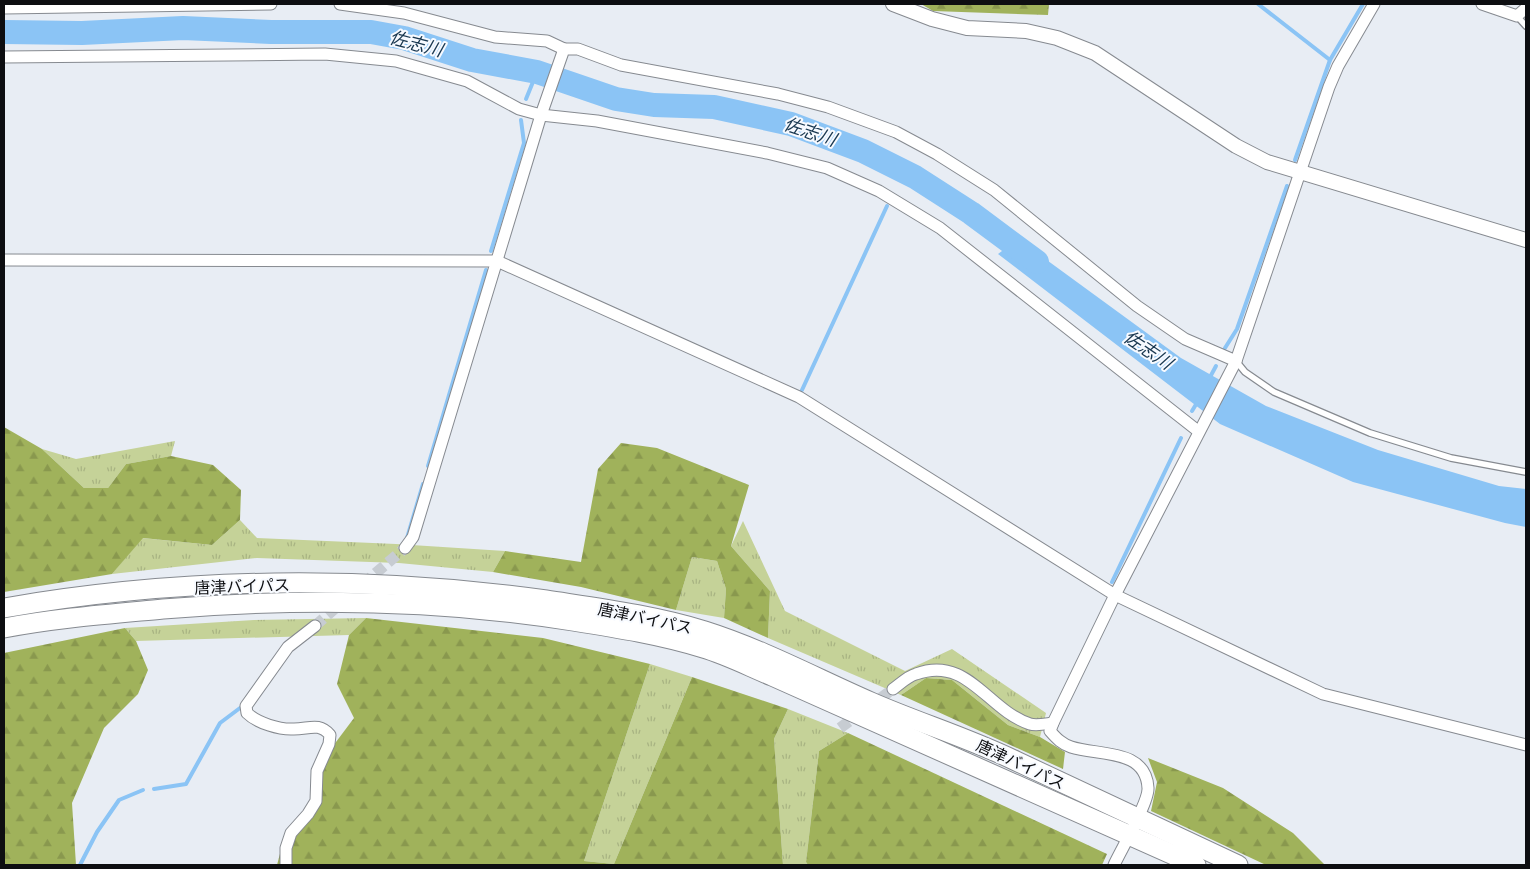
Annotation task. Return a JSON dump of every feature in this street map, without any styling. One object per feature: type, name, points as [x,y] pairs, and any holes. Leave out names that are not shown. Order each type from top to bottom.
[{"type":"highway","name":"唐津バイパス","points":[[4,608],[78,597],[209,586],[276,583],[432,587],[489,592],[594,607],[704,631],[828,681],[871,702],[990,749],[1238,865]]},
{"type":"highway","name":"唐津バイパス","points":[[4,628],[70,617],[226,604],[344,602],[486,608],[633,631],[705,648],[1196,865]]},
{"type":"street","points":[[4,8],[271,4]]},
{"type":"street","points":[[340,4],[404,13],[495,37],[547,41],[563,51],[578,49],[621,65],[778,94],[828,107],[896,132],[937,154],[994,190],[1136,306],[1185,339],[1236,361]]},
{"type":"street","points":[[892,4],[932,20],[967,28],[1026,31],[1057,38],[1096,53],[1236,146],[1267,162],[1526,240]]},
{"type":"street","points":[[1114,865],[1138,818],[1148,790],[1144,774],[1132,760],[1060,742],[1050,731],[1052,723],[1198,431],[1236,361],[1338,66],[1374,4]]},
{"type":"street","points":[[1482,4],[1517,16],[1526,8]]},
{"type":"street","points":[[405,548],[412,537],[542,111],[563,51]]},
{"type":"street","points":[[4,56],[325,54],[396,61],[467,81],[519,110],[542,111],[767,153],[827,168],[879,191],[940,228],[1198,431]]},
{"type":"street","points":[[4,260],[497,262],[799,397],[1115,595],[1323,694],[1526,744]]},
{"type":"street","points":[[286,865],[286,848],[291,833],[308,814],[316,801],[317,770],[329,744],[330,735],[325,729],[317,726],[294,730],[279,728],[252,718],[247,713],[246,706],[288,648],[315,626]]},
{"type":"street","points":[[893,689],[914,674],[939,669],[967,678],[1012,716],[1032,724],[1052,723]]},
{"type":"lane","points":[[1517,16],[1526,26]]},
{"type":"lane","points":[[1236,361],[1245,372],[1274,392],[1370,433],[1451,458],[1526,472]]},
{"type":"green space","points":[[921,4],[1049,4],[1048,15],[933,11]]},
{"type":"green space","points":[[4,427],[42,449],[84,488],[108,488],[126,464],[171,456],[213,465],[241,490],[240,520],[212,545],[143,538],[112,574],[4,592]]},
{"type":"green space","points":[[175,441],[171,456],[126,464],[108,488],[84,488],[42,449],[76,459]]},
{"type":"green space","points":[[621,443],[657,448],[749,485],[731,546],[770,591],[768,638],[724,618],[726,589],[717,561],[692,557],[676,610],[581,587],[493,572],[505,551],[581,562],[598,469]]},
{"type":"green space","points":[[240,520],[257,538],[505,551],[493,572],[399,563],[257,558],[112,574],[142,538],[212,545]]},
{"type":"green space","points":[[743,521],[785,611],[905,671],[952,649],[1046,713],[1040,737],[1008,725],[952,680],[926,678],[901,695],[768,638],[770,591],[731,546]]},
{"type":"green space","points":[[692,557],[717,561],[726,589],[724,618],[676,610]]},
{"type":"green space","points":[[366,618],[349,635],[136,641],[125,628],[254,620]]},
{"type":"green space","points":[[366,618],[543,638],[650,664],[584,861],[614,864],[692,677],[788,709],[774,739],[783,865],[277,865],[286,831],[314,799],[318,766],[354,718],[337,684],[349,635]]},
{"type":"green space","points":[[125,628],[136,641],[148,670],[138,694],[104,728],[72,803],[76,865],[4,865],[4,653]]},
{"type":"green space","points":[[650,664],[692,677],[614,864],[584,861]]},
{"type":"green space","points":[[926,678],[952,680],[1008,725],[1040,737],[1065,752],[1063,769],[901,695]]},
{"type":"green space","points":[[788,709],[848,733],[819,751],[806,862],[808,865],[783,865],[774,739]]},
{"type":"green space","points":[[848,733],[1107,854],[1102,865],[808,865],[806,862],[819,751]]},
{"type":"green space","points":[[1148,758],[1223,788],[1293,833],[1325,865],[1266,865],[1151,811],[1157,782]]},
{"type":"water","points":[[1018,239],[1181,358],[1266,406],[1378,450],[1499,486],[1526,489],[1526,527],[1353,482],[1220,424],[998,254]]},
{"type":"waterway","points":[[1258,4],[1330,60]]},
{"type":"waterway","points":[[1295,160],[1330,60],[1363,4]]},
{"type":"waterway","name":"佐志川","points":[[4,32],[82,33],[183,28],[271,32],[371,32],[404,38],[472,60],[537,72],[616,99],[654,105],[714,107],[791,124],[863,151],[915,177],[971,213],[1037,262]]},
{"type":"waterway","points":[[526,99],[537,72]]},
{"type":"waterway","points":[[491,251],[524,143],[521,120]]},
{"type":"waterway","points":[[1225,348],[1237,329],[1287,186]]},
{"type":"waterway","points":[[802,390],[887,206]]},
{"type":"waterway","points":[[428,466],[486,270]]},
{"type":"waterway","points":[[1209,379],[1216,366]]},
{"type":"waterway","points":[[1192,411],[1198,401]]},
{"type":"waterway","points":[[1112,582],[1181,438]]},
{"type":"waterway","points":[[407,538],[423,484]]},
{"type":"waterway","points":[[154,789],[186,784],[220,723],[240,708]]},
{"type":"waterway","points":[[80,865],[97,832],[119,800],[143,790]]},
{"type":"tunnel","points":[[363,584],[405,548]]},
{"type":"tunnel","points":[[315,626],[341,603]]},
{"type":"tunnel","points":[[840,728],[893,689]]}]
